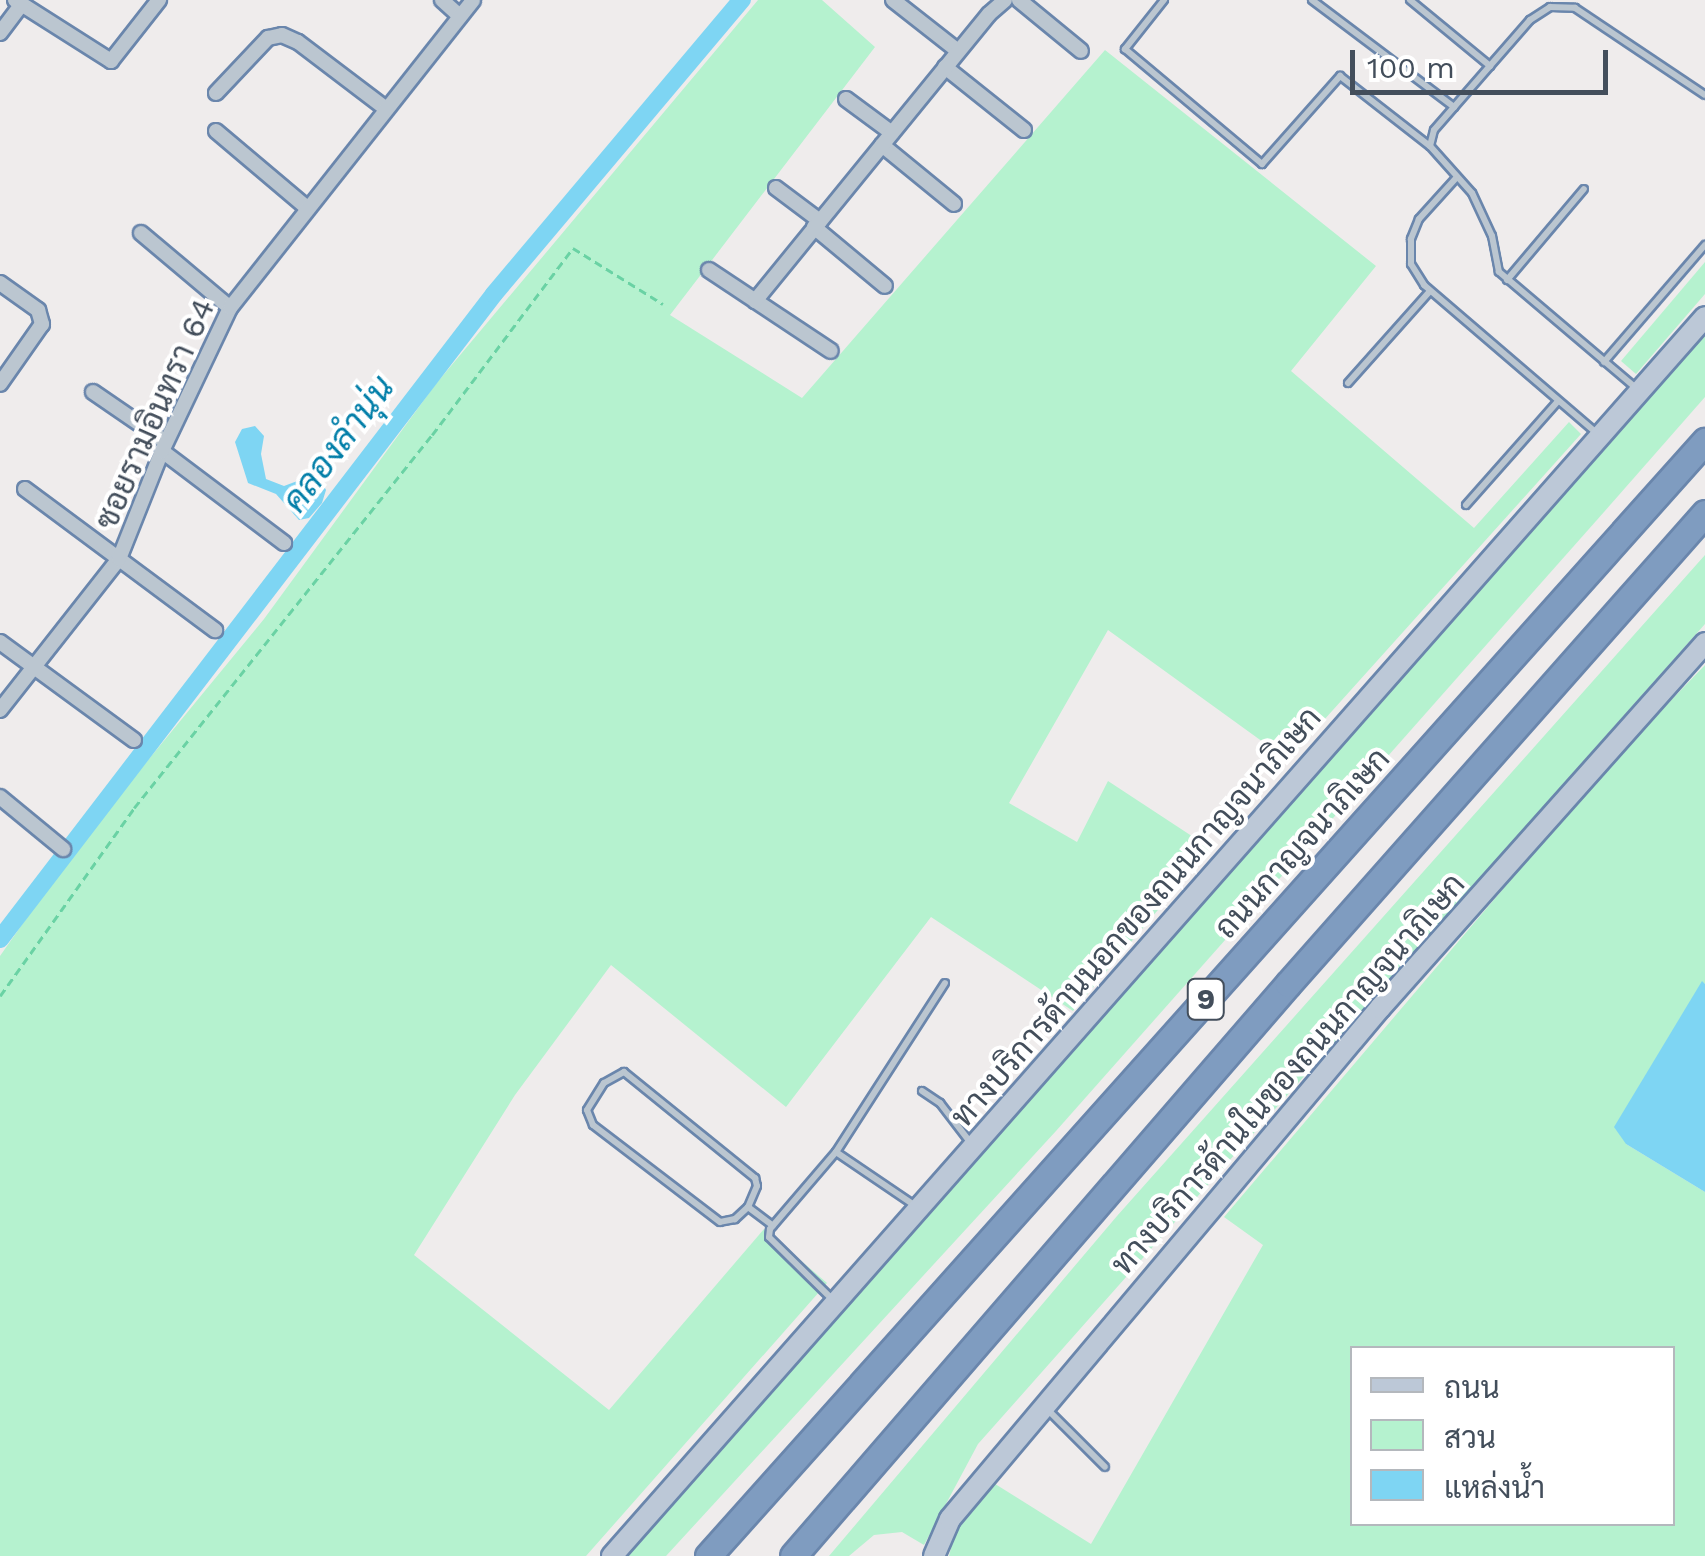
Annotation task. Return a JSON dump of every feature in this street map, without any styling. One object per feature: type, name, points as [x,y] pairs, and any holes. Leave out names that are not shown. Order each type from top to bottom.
[{"type":"highway","name":"ถนนกาญจนาภิเษก","points":[[708,1556],[1705,442]]},
{"type":"highway","name":"9","points":[[793,1556],[1288,984],[1705,513]]},
{"type":"main road","name":"ทางบริการด้านนอกของถนนกาญจนาภิเษก","points":[[612,1556],[1705,317]]},
{"type":"main road","name":"ทางบริการด้านในของถนนกาญจนาภิเษก","points":[[934,1556],[950,1519],[1380,1008],[1705,644]]},
{"type":"street","points":[[442,0],[460,16]]},
{"type":"street","name":"ซอยรามอินทรา 64","points":[[0,710],[119,559],[164,447],[230,308],[306,207],[474,0]]},
{"type":"street","points":[[893,0],[958,51]]},
{"type":"street","points":[[755,300],[958,51],[1005,0]]},
{"type":"street","points":[[1018,0],[1082,51]]},
{"type":"street","points":[[0,33],[18,2],[111,61],[118,58],[154,2]]},
{"type":"street","points":[[216,94],[268,38],[282,35],[298,42],[386,108]]},
{"type":"street","points":[[945,67],[1024,130]]},
{"type":"street","points":[[846,100],[954,204]]},
{"type":"street","points":[[216,131],[306,207]]},
{"type":"street","points":[[776,188],[885,286]]},
{"type":"street","points":[[142,232],[230,308]]},
{"type":"street","points":[[709,270],[831,351]]},
{"type":"street","points":[[0,283],[38,310],[42,324],[0,384]]},
{"type":"street","points":[[93,392],[284,543]]},
{"type":"street","points":[[25,489],[215,630]]},
{"type":"street","points":[[0,642],[134,740]]},
{"type":"street","points":[[0,798],[63,849]]},
{"type":"lane","points":[[1164,0],[1125,49],[1262,164],[1340,76],[1430,146],[1472,193],[1492,236],[1500,272],[1507,280],[1640,391]]},
{"type":"lane","points":[[1312,0],[1454,107]]},
{"type":"lane","points":[[1410,0],[1490,66]]},
{"type":"lane","points":[[1430,146],[1434,130],[1530,20],[1550,8],[1575,8],[1705,94]]},
{"type":"lane","points":[[1457,176],[1419,219],[1410,239],[1411,264],[1430,290],[1600,436]]},
{"type":"lane","points":[[1507,280],[1584,189]]},
{"type":"lane","points":[[1604,362],[1705,246]]},
{"type":"lane","points":[[1348,383],[1430,290]]},
{"type":"lane","points":[[1466,506],[1558,401]]},
{"type":"lane","points":[[836,1302],[769,1238],[773,1226],[836,1152],[945,983]]},
{"type":"lane","points":[[624,1072],[749,1170],[757,1186],[748,1207],[735,1219],[720,1222],[593,1126],[588,1110],[604,1084],[624,1072]]},
{"type":"lane","points":[[922,1091],[940,1103],[974,1147]]},
{"type":"lane","points":[[836,1152],[919,1208]]},
{"type":"lane","points":[[748,1207],[773,1226]]},
{"type":"lane","points":[[1044,1406],[1105,1467]]},
{"type":"path","points":[[0,996],[134,808],[432,435],[573,248],[663,304]]},
{"type":"green space","points":[[758,0],[822,0],[875,47],[670,315],[802,398],[1105,50],[1376,266],[1291,371],[1474,528],[1569,422],[1581,434],[1288,760],[1108,630],[1009,803],[1077,842],[1108,781],[1210,848],[1073,1011],[931,917],[786,1107],[611,965],[515,1095],[414,1255],[609,1410],[764,1229],[827,1283],[586,1556],[0,1556],[0,956],[75,849],[264,619],[435,385]]},
{"type":"green space","points":[[1705,262],[1705,294],[1636,374],[1621,361]]},
{"type":"green space","points":[[1705,329],[1705,397],[1604,512],[1056,1131],[666,1556],[619,1556]]},
{"type":"green space","points":[[1705,555],[1705,624],[978,1444],[924,1545],[902,1532],[874,1535],[849,1556],[829,1556],[1117,1216]]},
{"type":"green space","points":[[1705,665],[1705,983],[1626,1144],[1705,1192],[1705,1556],[949,1556],[955,1532],[992,1482],[1091,1544],[1263,1245],[1224,1217],[1606,768]]},
{"type":"water","points":[[255,426],[264,436],[261,454],[266,479],[284,486],[308,477],[321,480],[326,490],[322,503],[309,518],[299,520],[276,494],[248,483],[235,442],[242,429]]},
{"type":"water","points":[[1702,981],[1705,1192],[1626,1144],[1614,1127]]},
{"type":"waterway","name":"คลองลำนุ่น","points":[[0,939],[494,294],[742,0]]}]
